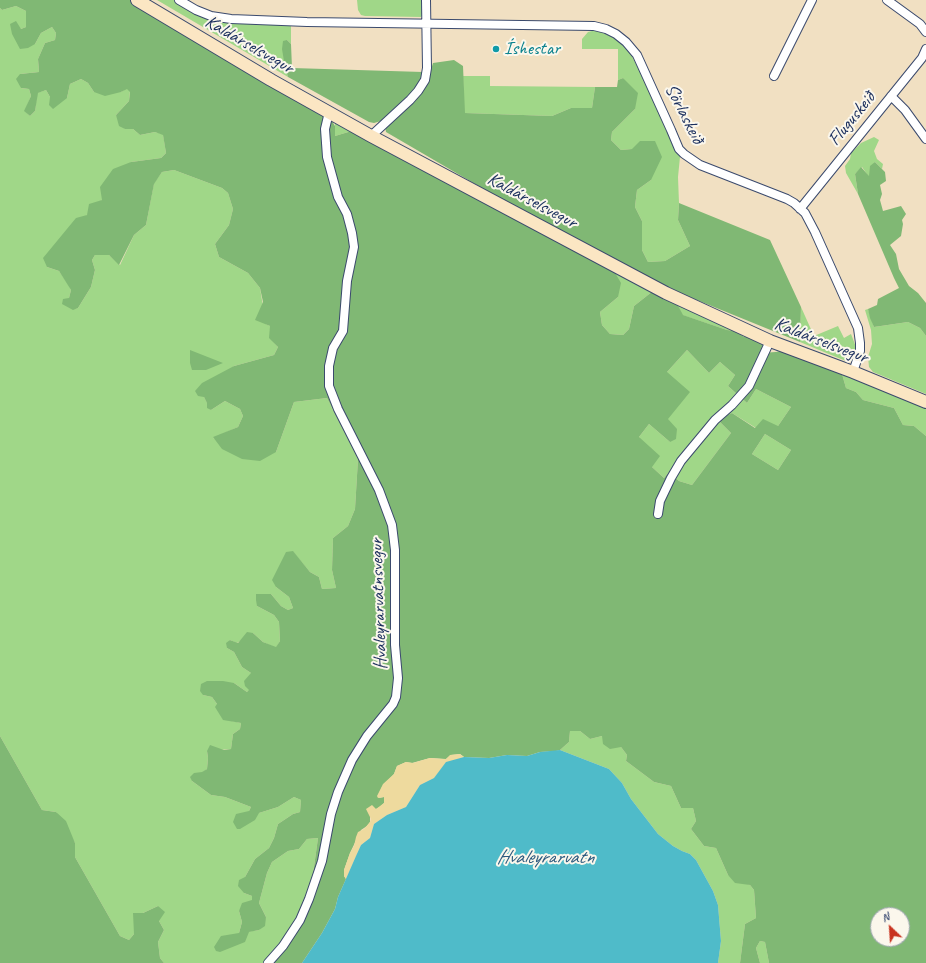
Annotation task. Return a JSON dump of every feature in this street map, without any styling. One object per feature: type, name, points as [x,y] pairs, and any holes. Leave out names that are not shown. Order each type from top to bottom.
[{"type":"street","name":"Kaldárselsvegur","points":[[137,0],[271,80],[371,136],[666,293],[770,341],[853,372],[926,402]]},
{"type":"street","name":"Sörlaskeið","points":[[179,0],[196,10],[211,16],[230,19],[307,22],[594,26],[606,29],[616,34],[626,42],[637,55],[679,149],[684,154],[700,165],[787,199],[800,209],[811,225],[858,328],[860,335],[860,351],[857,364],[853,372]]},
{"type":"street","points":[[371,136],[410,100],[418,91],[424,80],[427,68],[426,0]]},
{"type":"street","points":[[774,76],[812,0]]},
{"type":"street","points":[[887,0],[902,9],[920,24],[926,32]]},
{"type":"street","name":"Fluguskeið","points":[[800,209],[922,58],[926,49]]},
{"type":"street","points":[[891,96],[905,110],[926,139]]},
{"type":"street","name":"Hvaleyrarvatnsvegur","points":[[268,963],[283,946],[300,920],[310,899],[322,862],[331,814],[338,792],[352,760],[367,736],[393,704],[396,697],[398,678],[395,645],[395,550],[392,525],[379,490],[338,408],[329,386],[329,366],[333,348],[343,331],[347,281],[354,247],[347,214],[338,197],[327,157],[324,129],[329,112]]},
{"type":"street","points":[[658,514],[660,501],[681,461],[715,420],[732,405],[748,386],[770,341]]},
{"type":"green space","points":[[0,0],[143,0],[324,108],[335,126],[335,136],[355,130],[614,271],[621,283],[618,297],[600,312],[602,325],[610,334],[623,335],[629,329],[634,306],[653,291],[675,300],[683,315],[727,330],[736,331],[744,337],[750,337],[764,342],[761,353],[789,349],[840,367],[846,388],[856,392],[863,400],[894,408],[903,425],[914,426],[926,436],[926,963],[769,963],[765,942],[760,941],[756,948],[760,963],[740,963],[745,924],[756,918],[754,890],[750,885],[735,883],[728,875],[716,848],[704,846],[691,829],[696,821],[693,808],[681,808],[671,786],[654,782],[626,761],[627,755],[621,747],[610,749],[603,744],[602,736],[590,739],[580,731],[570,731],[569,742],[560,750],[556,751],[540,752],[527,756],[507,755],[489,758],[464,757],[460,754],[451,755],[446,759],[430,758],[412,763],[406,762],[397,766],[394,774],[382,787],[379,798],[384,797],[384,803],[376,809],[370,817],[370,822],[361,830],[350,853],[344,870],[344,876],[346,879],[338,897],[335,909],[322,933],[302,963],[267,963],[293,927],[304,904],[313,874],[318,838],[307,839],[299,849],[288,851],[272,862],[267,873],[259,903],[266,917],[265,926],[259,930],[249,932],[245,942],[220,952],[216,951],[214,947],[221,936],[239,933],[242,922],[239,911],[242,903],[252,900],[252,896],[244,893],[238,886],[239,880],[245,877],[255,859],[269,848],[278,824],[293,814],[300,812],[301,800],[294,797],[278,807],[259,813],[255,820],[240,829],[237,829],[233,822],[236,814],[249,811],[251,807],[225,797],[211,795],[192,781],[190,777],[194,773],[202,772],[207,769],[207,751],[210,745],[224,750],[231,749],[233,734],[240,729],[241,723],[223,720],[215,707],[217,704],[212,697],[203,695],[200,691],[201,684],[207,681],[223,681],[234,683],[247,692],[249,690],[245,686],[244,681],[251,673],[242,667],[234,652],[227,648],[226,643],[230,640],[238,643],[247,632],[253,633],[263,642],[276,647],[280,641],[279,622],[274,615],[257,606],[256,594],[271,594],[281,606],[288,610],[293,608],[289,597],[276,587],[272,580],[286,552],[293,551],[310,572],[319,577],[322,589],[336,588],[332,570],[333,538],[348,526],[355,509],[358,459],[327,398],[294,402],[276,452],[260,461],[242,459],[222,449],[213,437],[238,427],[243,416],[240,409],[225,401],[211,410],[207,408],[207,403],[204,397],[198,396],[195,391],[202,383],[234,366],[274,355],[278,347],[269,338],[270,326],[255,320],[263,302],[260,288],[248,273],[219,257],[215,244],[229,225],[233,209],[228,193],[222,188],[174,170],[162,172],[154,184],[146,225],[134,235],[119,265],[109,255],[95,255],[92,260],[95,270],[91,287],[78,308],[73,310],[62,304],[63,299],[69,298],[71,290],[59,271],[47,267],[43,258],[76,218],[87,215],[89,204],[102,200],[100,187],[113,169],[131,162],[161,158],[166,153],[163,135],[155,132],[140,135],[133,129],[125,129],[119,126],[116,115],[129,101],[130,92],[127,89],[105,96],[94,92],[88,83],[81,79],[70,84],[67,98],[53,109],[49,105],[50,97],[46,90],[38,93],[35,111],[30,116],[24,111],[31,96],[29,89],[21,88],[16,79],[20,74],[39,72],[38,59],[45,43],[55,40],[56,33],[52,27],[41,33],[35,44],[28,48],[20,49],[12,34],[10,24],[16,21],[21,29],[26,27],[26,11],[16,6],[2,10],[0,8]],"holes":[[[687,350],[709,373],[720,362],[735,375],[728,386],[747,403],[756,389],[791,407],[778,426],[763,419],[755,428],[732,413],[722,418],[720,422],[731,433],[692,485],[679,481],[669,472],[664,478],[652,467],[660,456],[639,437],[649,424],[670,442],[676,439],[677,429],[668,419],[690,392],[667,372]],[[765,434],[791,450],[778,470],[752,454]]]},
{"type":"green space","points":[[157,0],[184,0],[202,11],[291,23],[291,44],[287,40],[285,67],[288,77]]},
{"type":"green space","points":[[357,0],[424,0],[424,12],[421,17],[365,16],[361,15],[358,10]]},
{"type":"green space","points":[[16,6],[26,11],[26,27],[21,29],[10,24],[35,44],[41,33],[52,27],[56,33],[55,40],[45,43],[38,59],[39,72],[20,74],[21,88],[29,89],[31,96],[25,111],[30,116],[35,111],[37,93],[46,90],[50,97],[67,98],[70,84],[81,79],[88,83],[94,92],[121,92],[127,88],[130,91],[129,101],[116,115],[125,129],[133,129],[140,135],[155,132],[163,134],[166,153],[161,158],[131,162],[102,200],[87,215],[47,267],[59,271],[69,285],[71,290],[69,298],[73,309],[78,308],[91,287],[95,270],[92,260],[95,255],[109,255],[120,265],[134,235],[146,225],[154,183],[162,172],[174,170],[222,188],[228,193],[233,209],[229,225],[215,244],[219,257],[248,273],[260,288],[266,324],[270,326],[270,338],[278,347],[274,355],[234,366],[204,397],[211,410],[225,401],[240,409],[243,416],[238,427],[213,438],[276,452],[294,402],[327,398],[358,459],[355,509],[348,526],[333,538],[332,570],[336,588],[322,589],[319,577],[310,572],[293,552],[276,587],[289,597],[293,608],[288,610],[281,606],[271,594],[257,606],[274,615],[279,622],[280,641],[276,648],[263,642],[253,633],[237,643],[230,640],[227,648],[234,652],[242,667],[251,673],[250,690],[247,692],[234,683],[203,695],[212,697],[217,704],[223,719],[241,723],[240,729],[233,734],[231,749],[207,751],[207,769],[192,781],[211,795],[225,797],[251,807],[249,811],[259,813],[278,807],[294,797],[301,800],[300,812],[293,814],[278,824],[269,848],[255,859],[245,877],[244,893],[252,896],[252,901],[239,911],[242,922],[239,933],[259,930],[266,917],[259,903],[267,873],[272,862],[288,851],[299,849],[307,839],[318,838],[313,874],[304,904],[293,927],[267,963],[164,963],[160,958],[158,942],[164,930],[159,921],[158,906],[143,913],[134,923],[134,934],[129,940],[120,936],[75,857],[75,843],[56,812],[42,810],[0,736],[0,8],[2,10]]},
{"type":"green space","points":[[596,30],[615,38],[628,49],[681,147],[678,177],[678,220],[690,246],[665,261],[648,262],[642,250],[642,221],[635,207],[637,190],[651,180],[632,149],[621,150],[611,140],[612,132],[635,109],[623,78],[618,80],[618,49],[582,49],[582,39],[588,32]]},
{"type":"green space","points":[[287,40],[291,44],[292,68],[423,72],[421,80],[416,88],[381,121],[374,123],[369,122],[288,77],[282,49],[283,41]]},
{"type":"green space","points":[[454,60],[463,66],[465,113],[552,116],[571,108],[592,108],[595,87],[617,87],[618,80],[623,78],[638,93],[635,109],[612,132],[611,140],[621,150],[632,149],[640,141],[655,141],[662,157],[651,180],[637,190],[635,207],[642,221],[642,250],[648,262],[665,261],[690,246],[678,220],[679,203],[770,240],[801,307],[800,342],[687,296],[606,257],[482,188],[386,132],[385,126],[428,79],[433,63]]},
{"type":"green space","points":[[463,76],[490,76],[490,86],[595,87],[592,108],[571,108],[552,116],[464,113]]},
{"type":"green space","points":[[335,121],[355,130],[335,136]]},
{"type":"green space","points":[[874,137],[879,140],[874,151],[877,159],[883,164],[882,169],[875,162],[869,177],[862,167],[855,174],[858,194],[846,173],[845,166],[850,159],[851,153],[861,143]]},
{"type":"green space","points":[[875,162],[885,172],[886,181],[880,185],[882,194],[880,200],[883,211],[901,206],[906,214],[902,220],[903,224],[901,236],[890,245],[896,254],[899,269],[909,286],[918,293],[926,303],[926,336],[920,328],[908,322],[874,327],[870,318],[868,309],[877,305],[878,299],[899,288],[858,194],[855,174],[861,167],[869,176],[870,166]]},
{"type":"green space","points":[[614,271],[653,291],[634,306],[629,329],[623,335],[610,334],[602,325],[600,312],[618,297]]},
{"type":"green space","points":[[675,300],[750,337],[744,337],[736,331],[727,330],[682,315]]},
{"type":"green space","points":[[801,307],[814,336],[838,326],[844,338],[851,334],[856,347],[856,355],[853,361],[846,361],[800,342]]},
{"type":"green space","points":[[868,309],[874,327],[908,322],[920,328],[926,336],[926,394],[873,372],[869,367],[868,357],[872,344],[871,330],[865,310]]},
{"type":"green space","points":[[190,350],[223,363],[206,370],[192,370],[190,363]]},
{"type":"green space","points":[[687,350],[709,373],[720,362],[735,375],[728,386],[747,403],[756,389],[791,407],[778,426],[756,428],[732,413],[720,422],[731,433],[692,485],[679,481],[669,472],[664,478],[652,467],[639,437],[649,424],[670,442],[667,372]]},
{"type":"green space","points":[[840,367],[926,402],[926,436],[914,426],[903,425],[894,408],[863,400],[856,392],[846,388]]},
{"type":"green space","points":[[765,434],[791,450],[778,470],[752,454]]},
{"type":"green space","points":[[570,731],[580,731],[590,739],[602,736],[621,747],[627,755],[626,761],[654,782],[671,786],[681,808],[693,808],[696,821],[691,829],[704,846],[716,848],[728,875],[750,885],[754,890],[756,918],[745,924],[740,963],[718,963],[721,941],[718,905],[713,891],[696,860],[690,854],[673,846],[658,834],[631,799],[622,783],[609,769],[560,750],[569,742]]},
{"type":"green space","points":[[0,736],[42,810],[56,812],[66,821],[75,843],[75,857],[120,936],[129,940],[134,934],[133,913],[143,913],[158,906],[165,912],[159,921],[164,930],[158,942],[160,958],[164,963],[0,963]]},
{"type":"green space","points":[[760,941],[765,942],[769,963],[760,963],[756,948]]},
{"type":"sand","points":[[460,754],[464,757],[446,763],[434,778],[420,785],[406,807],[387,815],[374,824],[370,838],[361,845],[346,879],[344,876],[344,870],[358,832],[364,829],[371,819],[366,809],[372,805],[376,809],[384,803],[384,797],[378,798],[377,796],[383,784],[394,774],[397,766],[406,762],[413,763],[430,758],[446,759],[450,755]]},
{"type":"water","name":"Hvaleyrarvatn","points":[[560,750],[609,769],[622,783],[631,799],[658,834],[673,846],[690,854],[696,860],[713,891],[718,905],[721,941],[718,963],[302,963],[322,933],[335,909],[338,897],[361,845],[370,838],[374,824],[387,815],[406,807],[420,785],[434,778],[446,762],[464,757],[489,758],[507,755],[527,756],[540,752]]},
{"type":"place","name":"Íshestar","points":[[496,49]]}]
